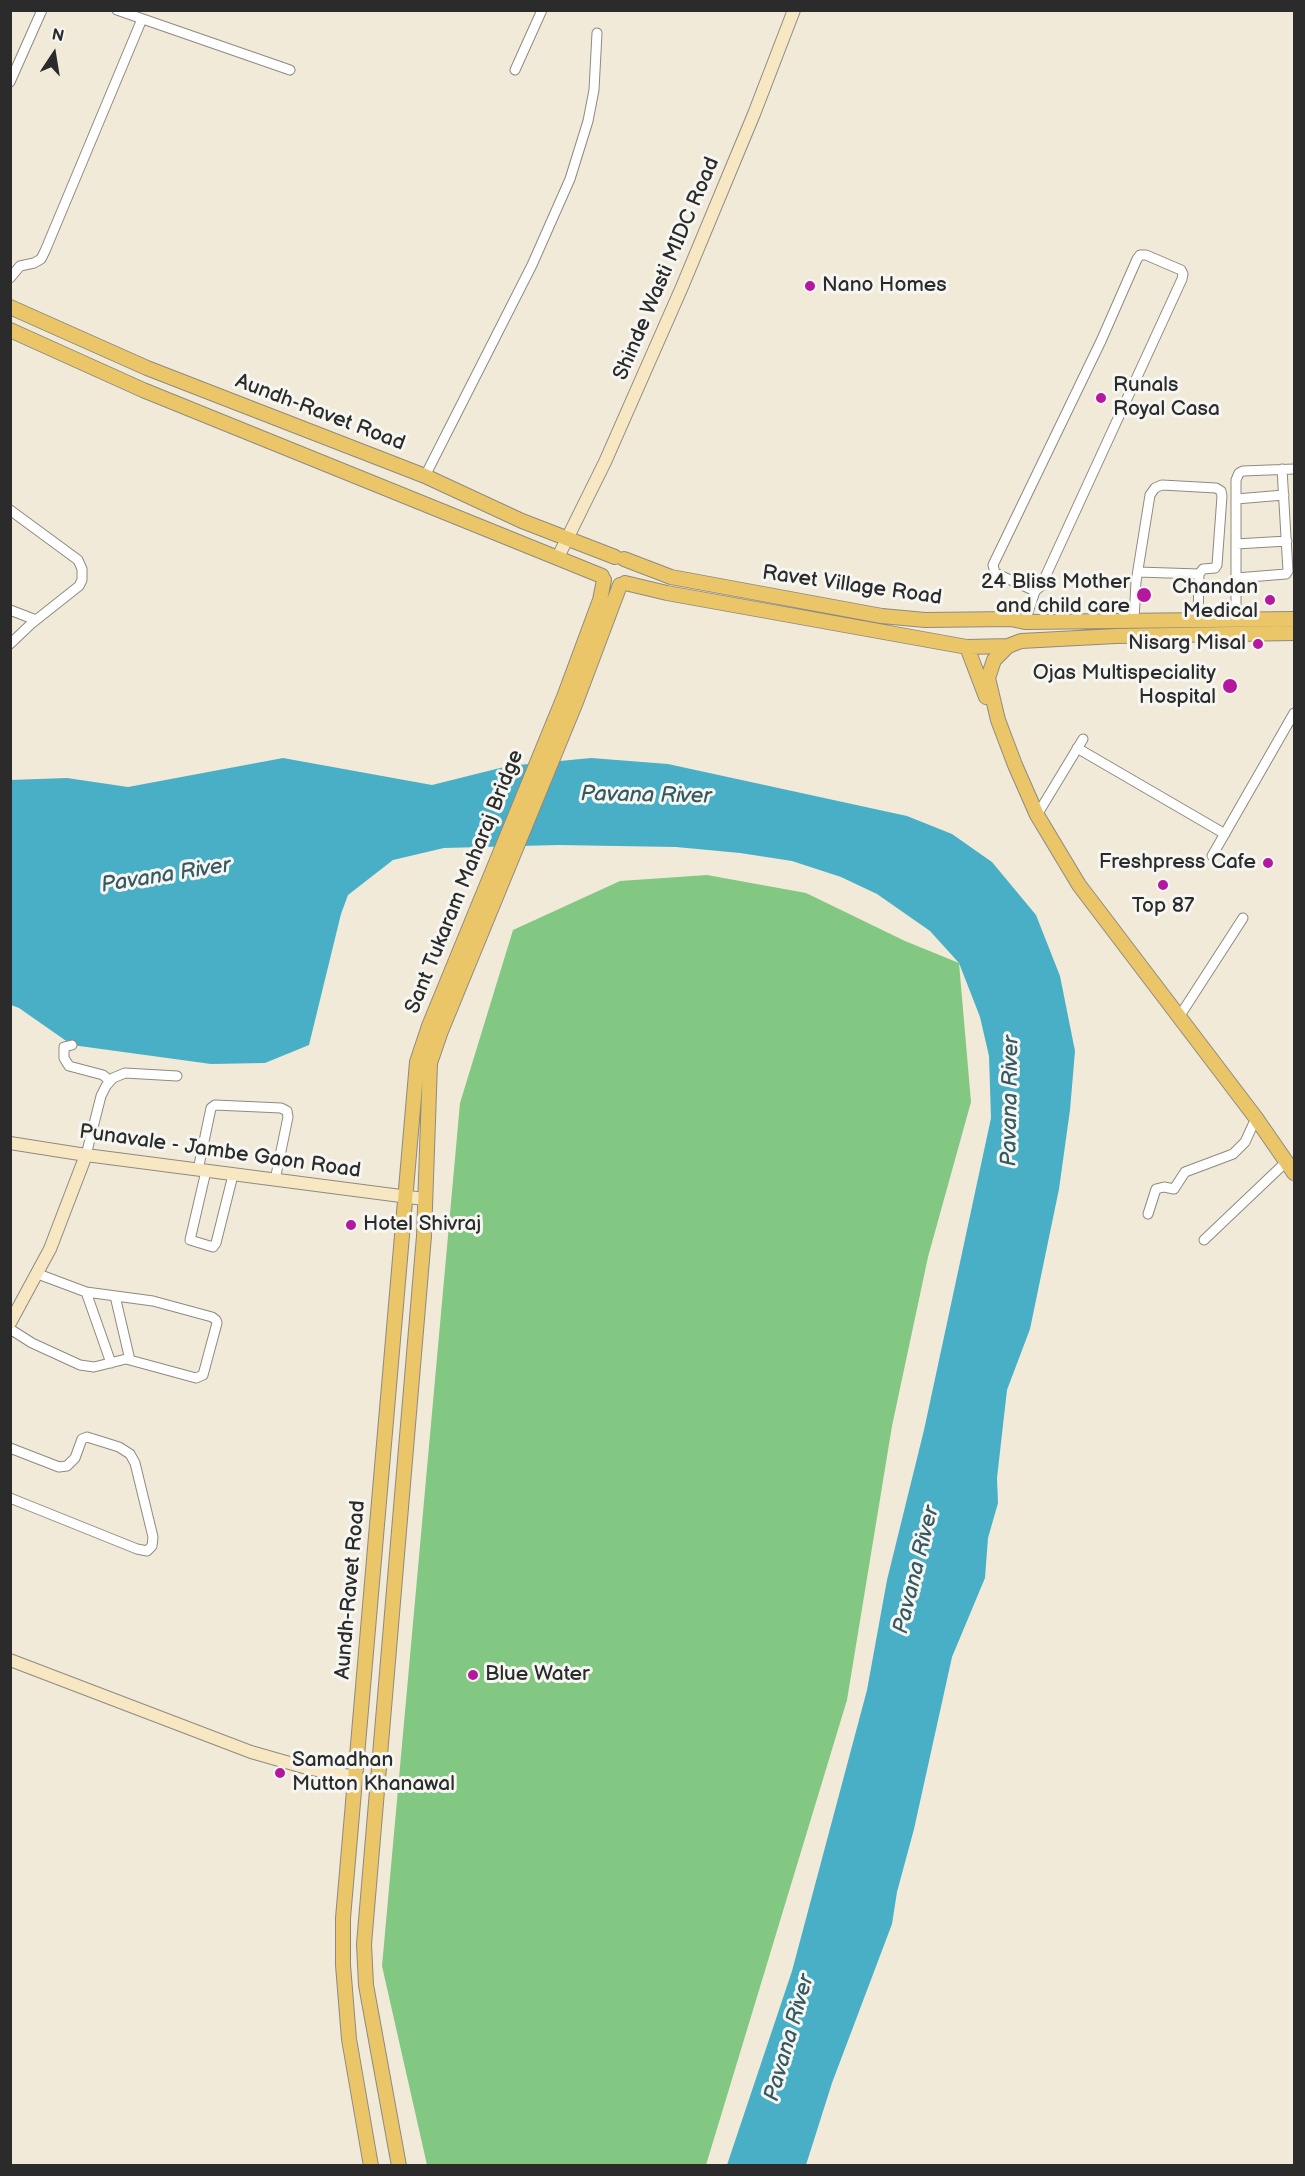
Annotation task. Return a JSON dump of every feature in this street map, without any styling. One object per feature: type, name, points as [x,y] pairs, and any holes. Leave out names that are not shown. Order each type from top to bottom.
[{"type":"main road","name":"Aundh-Ravet Road","points":[[10,308],[147,368],[425,476],[522,521],[620,558]]},
{"type":"main road","name":"Aundh-Ravet Road","points":[[10,330],[143,390],[558,557],[603,578]]},
{"type":"main road","points":[[620,558],[630,571],[570,699],[600,600],[603,563],[620,558]]},
{"type":"main road","name":"Ravet Village Road","points":[[620,558],[671,577],[882,616],[925,621],[1011,618],[1022,622],[1294,619]]},
{"type":"main road","points":[[603,578],[611,585],[622,584]]},
{"type":"main road","name":"Ravet Village Road","points":[[622,584],[963,647],[1116,636],[1294,633]]},
{"type":"main road","points":[[956,621],[953,626],[952,640],[963,647],[976,673],[998,720],[1036,815],[1079,885],[1256,1118],[1290,1167]]},
{"type":"main road","points":[[998,720],[988,673],[994,660],[1024,631],[1022,622]]},
{"type":"main road","name":"Sant Tukaram Maharaj Bridge","points":[[421,1085],[570,699]]},
{"type":"main road","name":"Aundh-Ravet Road","points":[[371,2166],[350,2038],[345,1987],[343,1918],[405,1196],[421,1085]]},
{"type":"main road","name":"Aundh-Ravet Road","points":[[399,2166],[366,1985],[364,1919],[424,1236],[421,1085]]},
{"type":"street","points":[[10,82],[42,10]]},
{"type":"street","points":[[117,10],[290,70]]},
{"type":"street","points":[[515,70],[542,10]]},
{"type":"street","name":"Shinde Wasti MIDC Road","points":[[558,557],[609,452],[677,297],[754,114],[794,10]]},
{"type":"street","points":[[10,278],[20,266],[41,259],[142,19]]},
{"type":"street","points":[[425,476],[532,265],[570,179],[588,121],[594,90],[597,33]]},
{"type":"street","points":[[1022,622],[1035,591],[1041,586],[1182,279],[1183,274],[1180,270],[1146,255],[1140,255],[1137,259],[1101,341],[993,565],[995,573],[1035,591]]},
{"type":"street","points":[[1236,578],[1286,574],[1289,566],[1282,469]]},
{"type":"street","points":[[1236,620],[1236,480],[1239,473],[1243,471],[1294,469]]},
{"type":"street","points":[[1134,620],[1138,572],[1150,495],[1155,488],[1162,485],[1216,488],[1221,491],[1217,565],[1215,568],[1203,569],[1199,574],[1198,620]]},
{"type":"street","points":[[1236,499],[1284,495]]},
{"type":"street","points":[[10,510],[78,560],[82,569],[82,580],[79,586],[10,644]]},
{"type":"street","points":[[1236,544],[1287,541]]},
{"type":"street","points":[[1138,572],[1199,574]]},
{"type":"street","points":[[10,610],[36,620]]},
{"type":"street","points":[[1212,856],[1294,714]]},
{"type":"street","points":[[1036,815],[1080,743],[1225,834]]},
{"type":"street","points":[[1179,1017],[1243,918]]},
{"type":"street","points":[[72,1045],[64,1047],[64,1058],[69,1066],[103,1075],[110,1081]]},
{"type":"street","points":[[10,1323],[50,1249],[86,1155],[101,1096],[110,1081],[124,1073],[177,1076]]},
{"type":"street","points":[[232,1174],[216,1243],[213,1247],[190,1240],[211,1108],[215,1105],[282,1108],[287,1111],[288,1116],[275,1180]]},
{"type":"street","points":[[1148,1214],[1156,1189],[1164,1187],[1174,1189],[1185,1172],[1233,1154],[1245,1142],[1256,1118]]},
{"type":"street","name":"Punavale - Jambe Gaon Road","points":[[10,1143],[202,1171],[424,1199]]},
{"type":"street","points":[[1204,1240],[1290,1167]]},
{"type":"street","points":[[10,1329],[32,1343],[80,1365],[94,1366],[119,1360],[130,1360],[196,1378],[203,1375],[216,1320],[212,1317],[153,1300],[86,1292],[38,1274]]},
{"type":"street","points":[[86,1292],[111,1363]]},
{"type":"street","points":[[115,1296],[130,1360]]},
{"type":"street","points":[[10,1448],[59,1467],[67,1466],[75,1458],[82,1439],[87,1437],[119,1447],[130,1454],[135,1463],[153,1537],[152,1546],[147,1551],[137,1550],[10,1498]]},
{"type":"street","points":[[10,1660],[251,1752],[307,1768],[355,1777]]},
{"type":"green space","points":[[707,875],[806,893],[905,941],[959,963],[971,1102],[928,1257],[892,1426],[847,1700],[706,2165],[427,2165],[382,1966],[460,1103],[513,930],[620,881]]},
{"type":"water","name":"Pavana River","points":[[283,758],[432,785],[508,766],[591,758],[668,764],[907,816],[952,834],[992,862],[1036,915],[1060,976],[1075,1051],[1070,1110],[1059,1189],[1030,1329],[1007,1390],[997,1478],[998,1503],[988,1538],[985,1578],[952,1657],[914,1829],[897,1892],[892,1924],[832,2083],[806,2165],[727,2165],[792,1971],[867,1690],[887,1580],[924,1430],[991,1118],[989,1056],[980,1017],[959,963],[930,931],[877,894],[841,877],[792,861],[740,853],[676,847],[558,845],[444,848],[393,860],[348,895],[341,914],[309,1045],[265,1063],[211,1064],[72,1045],[19,1008],[11,1005],[10,780],[67,778],[128,787]]},
{"type":"place","name":"Nano Homes","points":[[810,286]]},
{"type":"place","name":"Runals Royal Casa","points":[[1101,398]]},
{"type":"place","name":"24 Bliss Mother and child care","points":[[1144,595]]},
{"type":"place","name":"Chandan Medical","points":[[1270,600]]},
{"type":"place","name":"Nisarg Misal","points":[[1258,644]]},
{"type":"place","name":"Ojas Multispeciality Hospital","points":[[1230,686]]},
{"type":"place","name":"Freshpress Cafe","points":[[1268,863]]},
{"type":"place","name":"Top 87","points":[[1163,885]]},
{"type":"place","name":"Hotel Shivraj","points":[[351,1225]]},
{"type":"place","name":"Blue Water","points":[[473,1675]]},
{"type":"place","name":"Samadhan Mutton Khanawal","points":[[280,1773]]}]
